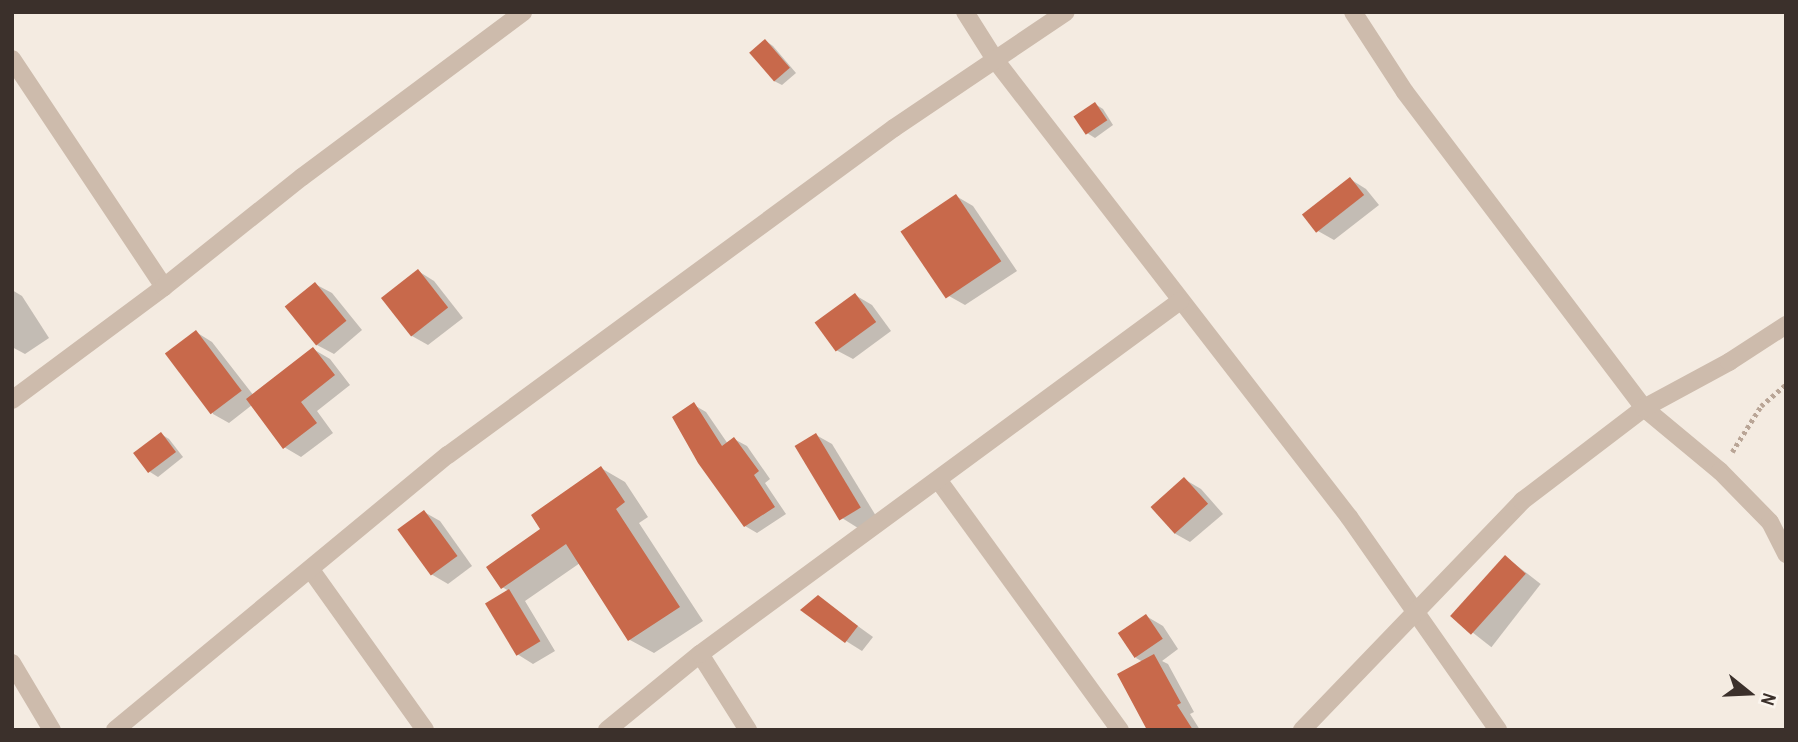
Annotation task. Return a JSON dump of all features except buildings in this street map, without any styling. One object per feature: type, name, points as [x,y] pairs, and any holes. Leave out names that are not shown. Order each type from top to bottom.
[{"type":"street","points":[[12,400],[164,287],[302,177],[523,12]]},
{"type":"street","points":[[965,12],[996,61],[1341,507],[1498,730]]},
{"type":"street","points":[[115,730],[448,455],[894,128],[1066,12]]},
{"type":"street","points":[[1353,12],[1405,92],[1644,408],[1720,471],[1770,522],[1786,554]]},
{"type":"street","points":[[12,59],[164,287]]},
{"type":"street","points":[[607,730],[700,654],[939,481],[1180,301]]},
{"type":"street","points":[[1302,730],[1415,609],[1522,501],[1644,408],[1729,362],[1786,325]]},
{"type":"street","points":[[939,481],[1120,730]]},
{"type":"street","points":[[311,570],[425,730]]},
{"type":"street","points":[[700,654],[748,730]]},
{"type":"street","points":[[12,663],[52,730]]},
{"type":"path","points":[[1720,471],[1761,406],[1786,384]]}]
